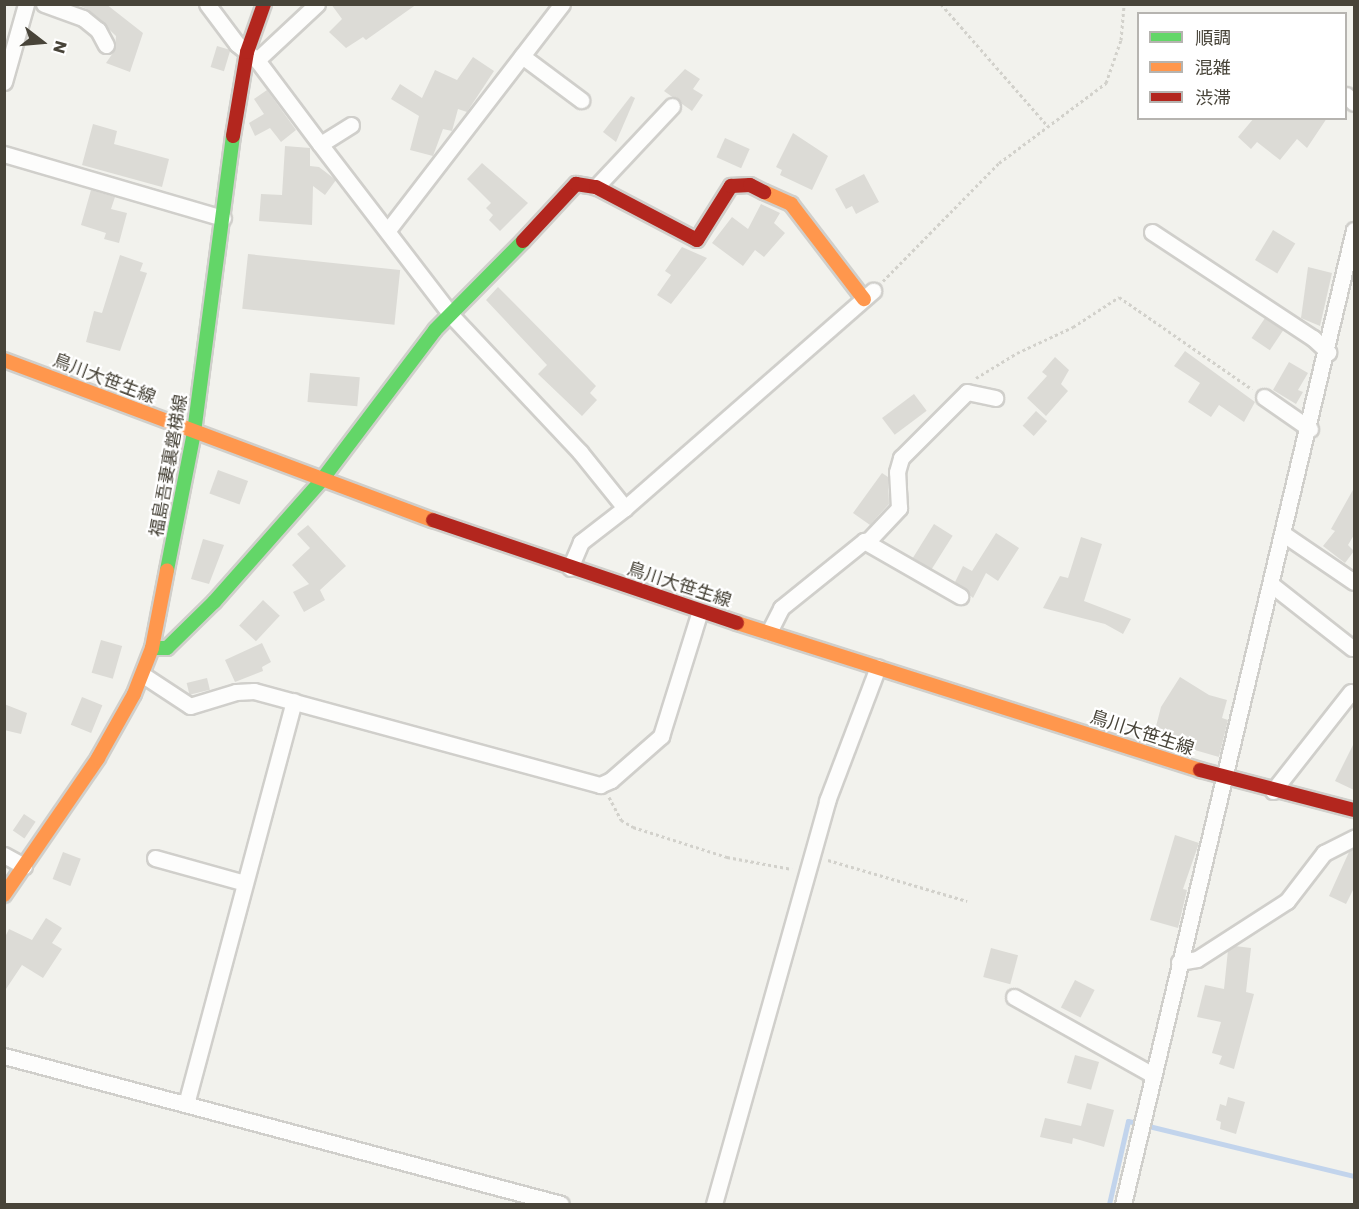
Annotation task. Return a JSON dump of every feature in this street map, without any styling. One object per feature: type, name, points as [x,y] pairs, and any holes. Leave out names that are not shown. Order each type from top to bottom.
[{"type":"street","points":[[4,82],[26,4]]},
{"type":"street","points":[[44,4],[83,18],[98,30],[106,45]]},
{"type":"street","points":[[207,4],[237,44],[252,56],[452,315],[580,452],[625,508]]},
{"type":"street","name":"福島吾妻裏磐梯線","points":[[4,895],[98,758],[143,675],[152,648],[194,432],[223,218],[252,56],[264,4]]},
{"type":"street","points":[[252,56],[317,4]]},
{"type":"street","points":[[388,230],[562,4]]},
{"type":"street","points":[[522,56],[581,100]]},
{"type":"street","points":[[596,187],[672,106]]},
{"type":"street","points":[[320,144],[351,125]]},
{"type":"street","points":[[4,154],[223,218]]},
{"type":"street","points":[[152,648],[167,648],[178,640],[321,482],[435,330],[452,315],[569,187],[576,184],[596,187],[697,240],[731,186],[750,185],[791,204],[869,295],[625,508],[581,542],[570,568]]},
{"type":"street","points":[[1123,1204],[1179,962],[1285,535],[1354,230]]},
{"type":"street","points":[[1152,232],[1304,331],[1328,352]]},
{"type":"street","name":"鳥川大笹生線","points":[[4,360],[321,482],[570,568],[1224,778],[1354,810]]},
{"type":"street","points":[[769,632],[781,608],[867,542],[899,508],[897,472],[901,458],[972,391],[995,398]]},
{"type":"street","points":[[1264,397],[1310,429]]},
{"type":"street","points":[[1285,535],[1354,582]]},
{"type":"street","points":[[867,542],[960,596]]},
{"type":"street","points":[[1272,585],[1352,648]]},
{"type":"street","points":[[143,675],[190,706],[246,690],[294,701],[497,759],[606,783],[661,736],[700,610]]},
{"type":"street","points":[[714,1204],[807,870],[838,768],[878,667]]},
{"type":"street","points":[[1273,791],[1351,692]]},
{"type":"street","points":[[186,1104],[294,701]]},
{"type":"street","points":[[1179,962],[1197,959],[1287,901],[1324,853],[1354,838]]},
{"type":"street","points":[[4,855],[24,866]]},
{"type":"street","points":[[155,858],[245,883]]},
{"type":"street","points":[[1014,997],[1153,1075]]},
{"type":"street","points":[[4,1056],[561,1204]]},
{"type":"path","points":[[941,4],[1047,125]]},
{"type":"path","points":[[869,295],[987,174],[1047,125],[1090,98],[1106,83],[1122,40],[1124,4]]},
{"type":"path","points":[[972,391],[976,378],[1017,353],[1073,327],[1119,297],[1264,397]]},
{"type":"path","points":[[606,783],[609,802],[621,820],[633,827],[727,857],[807,870]]},
{"type":"path","points":[[812,855],[967,901]]},
{"type":"building","points":[[76,4],[106,4],[143,33],[130,72],[106,63],[115,50],[116,36],[89,10]]},
{"type":"building","points":[[331,4],[417,4],[366,40],[363,37],[346,48],[329,32],[342,19]]},
{"type":"building","points":[[217,46],[230,50],[224,71],[211,67]]},
{"type":"building","points":[[473,57],[494,71],[467,112],[458,109],[452,131],[443,129],[433,156],[410,150],[419,116],[391,99],[400,84],[422,98],[435,70],[457,80]]},
{"type":"building","points":[[685,69],[700,79],[693,89],[703,95],[692,111],[664,91]]},
{"type":"building","points":[[267,90],[296,130],[281,142],[270,128],[255,136],[249,123],[264,114],[254,99]]},
{"type":"building","points":[[631,96],[635,98],[616,142],[603,132]]},
{"type":"building","points":[[1252,120],[1326,120],[1307,148],[1297,139],[1280,160],[1257,142],[1251,149],[1238,137]]},
{"type":"building","points":[[93,124],[117,131],[114,144],[169,159],[162,187],[82,165]]},
{"type":"building","points":[[793,133],[828,156],[812,190],[780,175],[782,170],[776,167]]},
{"type":"building","points":[[725,138],[750,149],[741,168],[716,157]]},
{"type":"building","points":[[285,146],[310,148],[310,166],[319,167],[336,180],[325,195],[313,186],[312,225],[259,221],[261,194],[282,195]]},
{"type":"building","points":[[482,163],[528,203],[500,231],[489,220],[493,215],[486,208],[491,203],[467,179]]},
{"type":"building","points":[[864,174],[879,202],[856,214],[852,206],[846,209],[835,189]]},
{"type":"building","points":[[91,190],[115,197],[111,209],[127,213],[119,243],[104,239],[106,233],[81,225]]},
{"type":"building","points":[[761,204],[780,213],[774,223],[785,233],[764,257],[755,250],[743,266],[712,243],[732,217],[748,229]]},
{"type":"building","points":[[1273,230],[1295,243],[1277,273],[1255,260]]},
{"type":"building","points":[[682,247],[707,258],[671,304],[657,295],[671,275],[665,271]]},
{"type":"building","points":[[248,254],[400,270],[394,325],[242,309]]},
{"type":"building","points":[[120,255],[143,263],[140,271],[147,273],[120,351],[86,342],[94,311],[102,313]]},
{"type":"building","points":[[1308,267],[1332,273],[1320,326],[1301,318]]},
{"type":"building","points":[[498,287],[596,386],[590,393],[597,400],[582,416],[538,374],[547,365],[486,300]]},
{"type":"building","points":[[1265,318],[1283,330],[1270,350],[1252,338]]},
{"type":"building","points":[[1185,351],[1255,402],[1244,422],[1219,405],[1211,417],[1188,402],[1200,383],[1174,366]]},
{"type":"building","points":[[1055,357],[1069,370],[1061,384],[1068,391],[1046,416],[1027,398],[1047,376],[1042,372]]},
{"type":"building","points":[[1289,362],[1308,373],[1298,390],[1303,392],[1296,404],[1273,390]]},
{"type":"building","points":[[310,373],[360,377],[357,406],[307,402]]},
{"type":"building","points":[[914,394],[927,411],[895,435],[882,418]]},
{"type":"building","points":[[1036,411],[1047,421],[1034,436],[1023,426]]},
{"type":"building","points":[[218,470],[248,481],[240,504],[209,493]]},
{"type":"building","points":[[882,473],[888,477],[889,504],[870,525],[853,513]]},
{"type":"building","points":[[1354,488],[1354,535],[1348,545],[1354,551],[1345,563],[1323,546],[1335,531],[1331,529]]},
{"type":"building","points":[[934,524],[953,536],[931,570],[913,558]]},
{"type":"building","points":[[308,525],[346,566],[320,590],[325,600],[304,612],[293,592],[309,584],[292,565],[310,548],[297,534]]},
{"type":"building","points":[[996,533],[1019,548],[998,581],[986,573],[973,598],[955,582],[963,566],[972,571]]},
{"type":"building","points":[[1081,537],[1102,544],[1084,601],[1131,619],[1123,634],[1105,624],[1043,608],[1060,576],[1068,578]]},
{"type":"building","points":[[203,539],[224,545],[209,584],[191,579]]},
{"type":"building","points":[[263,600],[280,616],[256,641],[239,626]]},
{"type":"building","points":[[101,640],[122,646],[113,679],[92,673]]},
{"type":"building","points":[[262,643],[271,662],[262,667],[263,671],[235,682],[225,660]]},
{"type":"building","points":[[1180,677],[1209,695],[1227,700],[1222,718],[1228,720],[1219,757],[1153,738],[1161,707]]},
{"type":"building","points":[[207,678],[210,690],[190,695],[187,683]]},
{"type":"building","points":[[82,697],[102,705],[91,733],[71,725]]},
{"type":"building","points":[[4,704],[27,713],[21,734],[4,730]]},
{"type":"building","points":[[1354,743],[1354,790],[1335,781]]},
{"type":"building","points":[[24,814],[36,822],[24,838],[13,831]]},
{"type":"building","points":[[1175,835],[1199,843],[1183,889],[1187,890],[1178,928],[1150,920]]},
{"type":"building","points":[[1354,849],[1354,888],[1346,904],[1329,896],[1349,852]]},
{"type":"building","points":[[63,852],[81,859],[70,886],[53,879]]},
{"type":"building","points":[[46,918],[62,928],[52,943],[62,949],[43,978],[22,965],[4,992],[4,939],[9,929],[32,940]]},
{"type":"building","points":[[1235,946],[1251,948],[1246,992],[1254,994],[1234,1069],[1219,1064],[1222,1056],[1212,1053],[1221,1022],[1197,1017],[1205,985],[1224,989],[1228,950]]},
{"type":"building","points":[[991,948],[1018,955],[1010,984],[983,977]]},
{"type":"building","points":[[1075,980],[1095,990],[1081,1018],[1061,1008]]},
{"type":"building","points":[[1075,1055],[1099,1062],[1091,1090],[1067,1083]]},
{"type":"building","points":[[1228,1097],[1245,1102],[1236,1134],[1220,1129],[1221,1122],[1216,1120],[1220,1104],[1226,1106]]},
{"type":"building","points":[[1087,1103],[1114,1110],[1104,1147],[1073,1138],[1072,1144],[1040,1137],[1045,1118],[1081,1126]]},
{"type":"waterway","points":[[1109,1204],[1128,1121],[1354,1176]]},
{"type":"traffic: fast","points":[[167,570],[194,432],[233,136]]},
{"type":"traffic: fast","points":[[152,648],[167,648],[214,602],[321,481],[435,330],[523,241]]},
{"type":"traffic: slow","points":[[764,192],[791,204],[864,299]]},
{"type":"traffic: slow","points":[[4,360],[433,520]]},
{"type":"traffic: slow","points":[[4,895],[98,758],[134,694],[152,648],[167,570]]},
{"type":"traffic: slow","points":[[737,623],[1200,770]]},
{"type":"traffic: jam","points":[[233,136],[247,52],[264,4]]},
{"type":"traffic: jam","points":[[523,241],[576,184],[596,187],[697,240],[731,186],[750,185],[764,192]]},
{"type":"traffic: jam","points":[[433,520],[737,623]]},
{"type":"traffic: jam","points":[[1200,770],[1354,810]]}]
